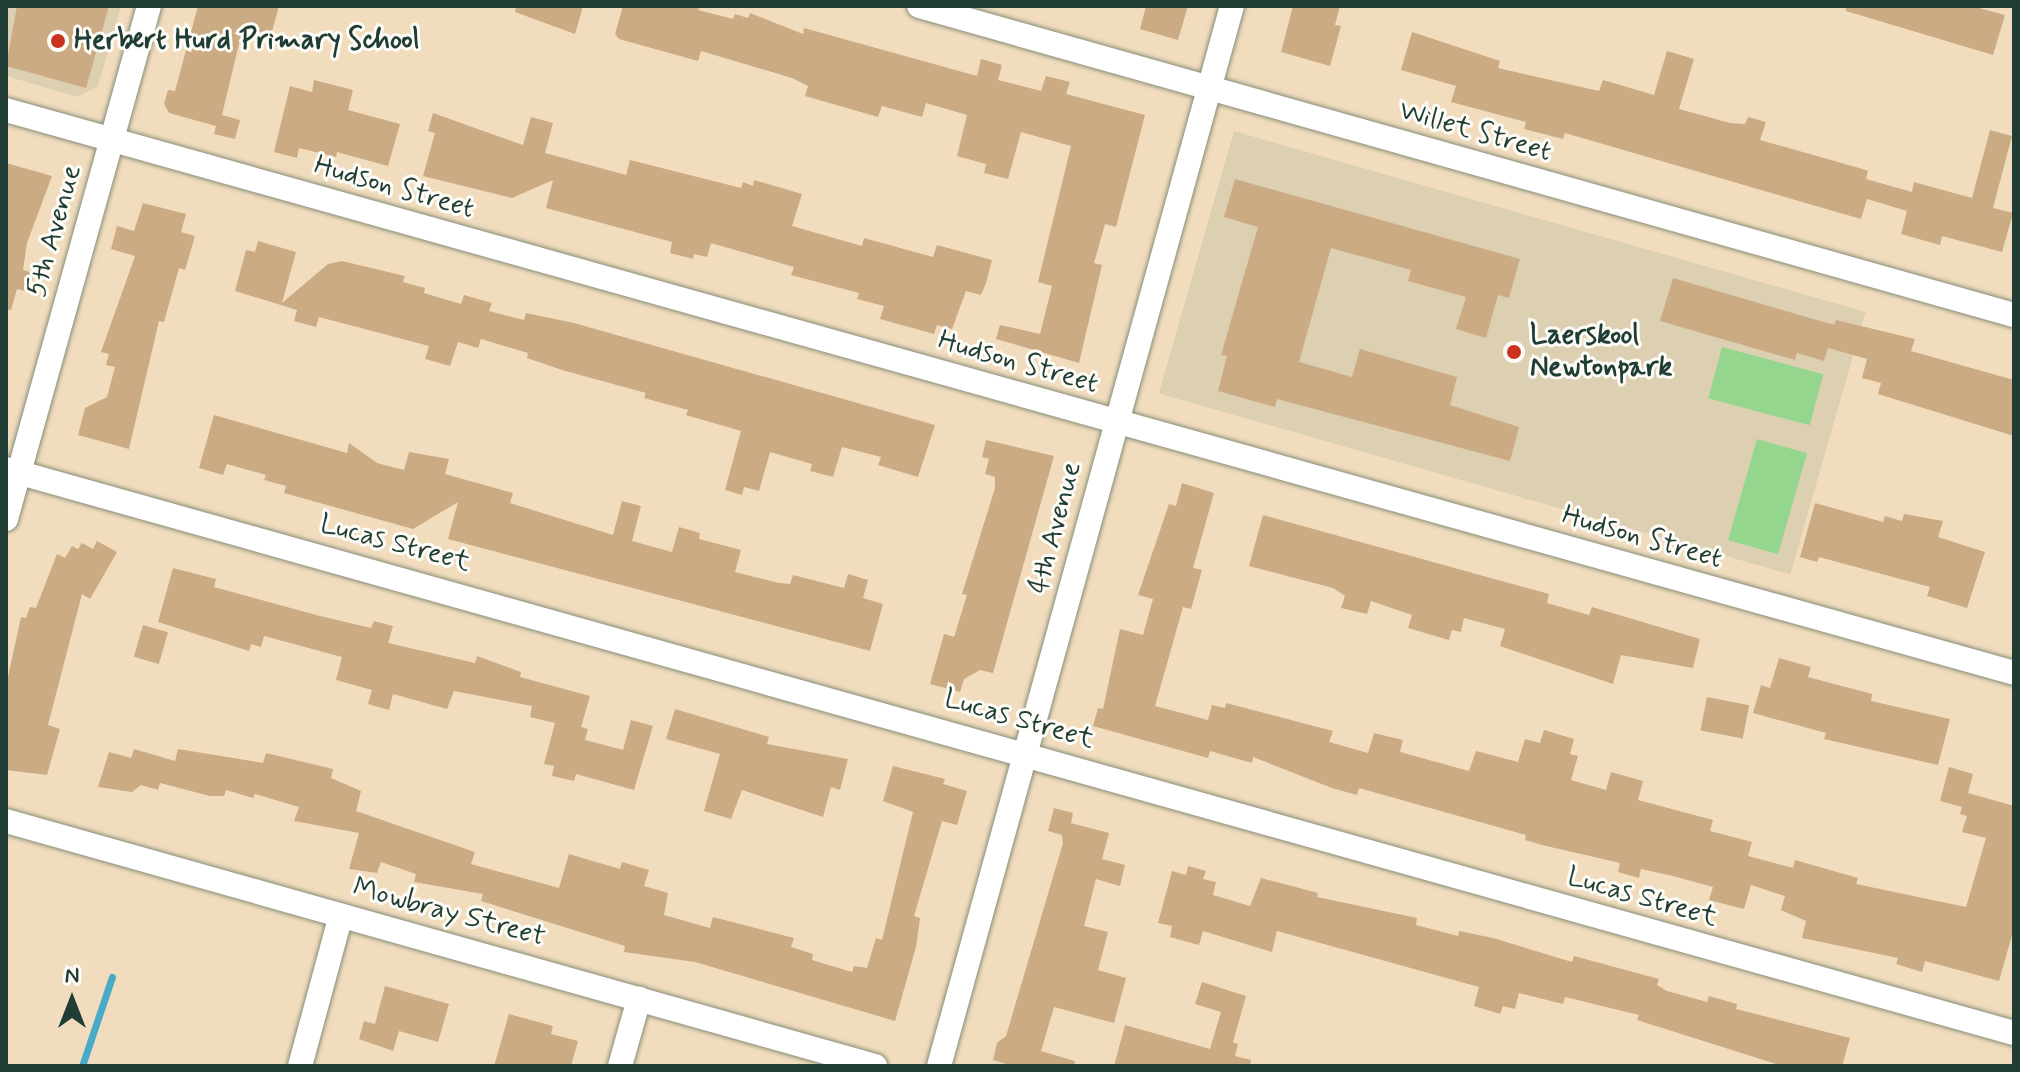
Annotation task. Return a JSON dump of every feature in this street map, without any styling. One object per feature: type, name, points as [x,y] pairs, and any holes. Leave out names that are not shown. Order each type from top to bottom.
[{"type":"street","name":"5th Avenue","points":[[6,519],[12,471],[149,6]]},
{"type":"street","name":"Willet Street","points":[[919,6],[2014,315]]},
{"type":"street","name":"4th Avenue","points":[[939,1066],[1232,6]]},
{"type":"street","name":"Hudson Street","points":[[6,110],[2014,673]]},
{"type":"street","name":"Lucas Street","points":[[12,471],[1026,753],[2014,1033]]},
{"type":"street","name":"Mowbray Street","points":[[6,821],[875,1066]]},
{"type":"street","points":[[300,1066],[341,915]]},
{"type":"street","points":[[620,1066],[639,999]]},
{"type":"shaded area","name":"Herbert Hurd Primary School","points":[[6,6],[121,6],[98,86],[78,97],[6,76]]},
{"type":"shaded area","name":"Laerskool Newtonpark","points":[[1234,131],[1866,312],[1790,575],[1159,393]]},
{"type":"green space","points":[[1722,347],[1823,374],[1810,425],[1708,398]]},
{"type":"green space","points":[[1757,439],[1807,453],[1778,554],[1728,540]]},
{"type":"building","name":"Herbert Hurd Primary School","points":[[17,6],[109,6],[86,88],[6,66]]},
{"type":"building","points":[[198,6],[279,6],[271,35],[243,27],[222,115],[240,120],[235,139],[214,134],[216,126],[169,113],[164,104],[168,90],[175,91]]},
{"type":"building","points":[[516,6],[583,6],[575,34],[515,12]]},
{"type":"building","points":[[623,6],[700,6],[698,10],[733,19],[735,14],[748,18],[750,13],[803,34],[804,28],[977,76],[981,59],[1002,65],[998,80],[1041,91],[1046,76],[1070,82],[1066,94],[1145,115],[1116,227],[1105,224],[1094,263],[1102,265],[1079,363],[996,339],[1000,325],[1040,334],[1052,286],[1038,282],[1071,146],[1021,132],[1008,179],[984,173],[986,164],[957,156],[967,115],[926,103],[922,117],[882,106],[878,117],[805,96],[808,86],[792,78],[701,51],[698,61],[619,39],[615,34]]},
{"type":"building","points":[[1146,6],[1188,6],[1178,40],[1140,29]]},
{"type":"building","points":[[1293,6],[1340,6],[1335,25],[1341,26],[1330,66],[1281,52]]},
{"type":"building","points":[[1846,6],[1972,6],[2005,15],[1993,55],[1846,11]]},
{"type":"building","points":[[1412,32],[1500,61],[1498,68],[1599,91],[1603,80],[1654,95],[1667,51],[1694,59],[1679,109],[1730,123],[1745,124],[1748,117],[1766,122],[1760,140],[1868,171],[1866,179],[1912,192],[1914,182],[1972,198],[1990,130],[2012,136],[1993,208],[2013,213],[2002,252],[1942,236],[1940,245],[1901,234],[1907,211],[1867,199],[1861,219],[1565,133],[1563,139],[1524,129],[1526,122],[1451,102],[1456,86],[1401,70]]},
{"type":"building","points":[[314,80],[353,90],[348,110],[400,124],[388,166],[337,152],[336,157],[299,148],[297,158],[274,152],[290,86],[312,92]]},
{"type":"building","points":[[433,113],[523,145],[531,117],[553,123],[545,153],[626,175],[630,160],[741,188],[743,182],[753,186],[754,180],[802,194],[792,226],[862,246],[864,238],[933,257],[937,245],[992,260],[986,283],[981,295],[966,291],[952,329],[937,325],[934,334],[880,319],[884,306],[857,299],[859,293],[791,275],[794,267],[711,243],[707,257],[694,254],[693,259],[670,253],[672,242],[546,208],[553,180],[512,198],[423,176],[435,133],[428,131]]},
{"type":"building","points":[[6,163],[52,176],[27,243],[23,270],[34,273],[29,292],[17,289],[11,310],[6,309]]},
{"type":"building","points":[[1235,179],[1520,259],[1509,298],[1498,295],[1486,338],[1456,329],[1466,297],[1408,281],[1411,270],[1331,248],[1299,362],[1352,377],[1360,349],[1457,377],[1450,405],[1519,427],[1510,461],[1277,399],[1275,407],[1218,391],[1227,356],[1221,355],[1258,227],[1224,217]]},
{"type":"building","points":[[143,203],[186,214],[181,232],[195,236],[185,270],[179,268],[164,322],[159,321],[129,449],[78,435],[85,408],[107,397],[115,367],[106,365],[109,354],[101,352],[135,256],[111,249],[117,226],[134,231]]},
{"type":"building","points":[[258,241],[296,252],[282,303],[328,264],[342,261],[405,276],[403,282],[425,288],[424,293],[461,304],[464,295],[492,303],[489,311],[524,320],[526,313],[574,323],[935,425],[918,477],[878,465],[881,457],[842,447],[833,477],[810,471],[812,464],[770,452],[759,491],[744,487],[742,495],[725,490],[741,431],[686,415],[688,410],[644,398],[646,393],[562,370],[527,358],[528,353],[481,339],[478,348],[458,342],[450,366],[425,359],[429,346],[319,317],[316,327],[294,321],[297,310],[235,291],[246,250],[255,252]]},
{"type":"building","points":[[1673,278],[1834,325],[1836,320],[1915,339],[1911,351],[2014,380],[2014,436],[1878,394],[1881,383],[1862,378],[1867,359],[1828,348],[1824,361],[1797,353],[1795,360],[1660,321]]},
{"type":"building","points":[[214,415],[347,453],[349,443],[377,463],[404,470],[409,452],[449,459],[445,474],[513,493],[510,503],[613,535],[622,501],[641,506],[632,541],[672,552],[679,527],[700,533],[699,539],[741,550],[735,572],[790,584],[793,575],[844,588],[848,574],[868,580],[863,598],[883,604],[870,651],[448,539],[458,502],[413,529],[284,493],[286,486],[264,480],[266,475],[227,464],[223,475],[199,468]]},
{"type":"building","points":[[986,440],[1054,456],[993,673],[980,670],[964,679],[960,692],[930,684],[944,634],[954,637],[967,595],[962,594],[995,488],[995,477],[985,474],[989,459],[982,457]]},
{"type":"building","points":[[1182,483],[1214,493],[1193,568],[1202,570],[1191,609],[1183,607],[1155,706],[1208,720],[1212,705],[1225,708],[1226,703],[1333,731],[1329,742],[1368,753],[1374,733],[1403,740],[1400,752],[1469,771],[1476,751],[1518,762],[1525,739],[1540,743],[1544,730],[1574,739],[1570,754],[1578,756],[1571,780],[1606,790],[1611,772],[1643,781],[1638,800],[1713,820],[1710,831],[1752,842],[1748,856],[1793,868],[1795,860],[1858,878],[1856,884],[1966,907],[1986,838],[1962,832],[1967,816],[1960,814],[1962,807],[1940,801],[1949,767],[1973,774],[1968,793],[2014,806],[2014,928],[1999,981],[1925,961],[1922,972],[1896,964],[1898,958],[1802,938],[1806,921],[1781,910],[1785,896],[1751,885],[1744,909],[1709,900],[1713,887],[1641,869],[1639,878],[1618,872],[1620,863],[1542,845],[1525,840],[1526,835],[1359,788],[1357,795],[1332,788],[1253,757],[1252,763],[1210,751],[1208,758],[1093,726],[1098,708],[1103,709],[1120,629],[1143,635],[1153,599],[1138,595],[1169,504],[1176,506]]},
{"type":"building","points":[[1815,503],[1883,522],[1885,516],[1902,521],[1904,514],[1943,521],[1938,537],[1985,552],[1967,608],[1927,596],[1930,587],[1819,557],[1817,562],[1800,557]]},
{"type":"building","points":[[1263,515],[1549,594],[1547,603],[1589,615],[1592,607],[1700,639],[1693,668],[1621,655],[1613,684],[1500,646],[1505,629],[1464,618],[1461,632],[1452,630],[1449,640],[1408,628],[1412,615],[1371,601],[1367,614],[1341,608],[1345,596],[1333,588],[1249,566]]},
{"type":"building","points":[[97,541],[117,552],[90,599],[82,594],[48,725],[60,729],[47,775],[6,770],[6,686],[21,617],[26,618],[30,607],[36,608],[57,554],[65,558],[72,546],[78,549],[82,543],[93,549]]},
{"type":"building","points":[[173,568],[216,579],[214,587],[320,616],[371,628],[374,621],[393,626],[388,643],[475,663],[477,656],[521,672],[520,677],[590,696],[581,727],[588,729],[585,740],[623,750],[631,720],[653,726],[634,790],[576,774],[574,781],[552,776],[554,766],[544,764],[555,723],[530,717],[532,706],[454,691],[447,709],[393,694],[389,710],[368,704],[372,690],[336,680],[342,657],[264,636],[261,647],[251,644],[249,651],[158,622]]},
{"type":"building","points":[[143,625],[168,632],[159,664],[134,657]]},
{"type":"building","points":[[1779,658],[1811,667],[1808,677],[1872,694],[1871,701],[1950,719],[1938,765],[1824,739],[1826,733],[1753,713],[1761,685],[1770,688]]},
{"type":"building","points":[[1707,697],[1749,705],[1743,739],[1701,730]]},
{"type":"building","points":[[675,709],[769,737],[767,744],[848,759],[840,790],[831,787],[823,817],[742,790],[731,819],[704,811],[720,754],[666,739]]},
{"type":"building","points":[[134,749],[175,761],[178,749],[263,763],[266,753],[333,769],[331,778],[361,791],[356,811],[475,852],[471,864],[559,888],[569,854],[620,869],[622,862],[649,870],[644,886],[668,893],[664,915],[710,928],[713,917],[794,938],[791,947],[813,954],[812,960],[852,972],[854,966],[867,968],[876,938],[882,940],[913,812],[883,801],[893,766],[945,779],[943,784],[967,791],[957,825],[942,821],[914,916],[920,918],[916,947],[895,1021],[695,962],[624,952],[625,946],[481,901],[483,894],[414,882],[416,874],[381,862],[377,873],[349,869],[359,833],[294,821],[299,807],[255,794],[253,798],[226,790],[224,796],[210,796],[160,783],[158,790],[141,785],[132,792],[98,787],[109,752],[131,758]]},
{"type":"building","points":[[1054,808],[1073,813],[1071,823],[1109,833],[1102,859],[1125,865],[1120,886],[1096,879],[1084,926],[1108,932],[1098,970],[1126,978],[1114,1023],[1054,1007],[1041,1051],[1075,1061],[1074,1066],[1013,1066],[993,1060],[997,1043],[1006,1036],[1063,843],[1062,835],[1048,831]]},
{"type":"building","points":[[1188,866],[1206,871],[1203,879],[1216,882],[1213,895],[1250,906],[1261,878],[1318,893],[1317,897],[1417,918],[1416,925],[1458,936],[1459,931],[1493,938],[1572,962],[1574,956],[1659,979],[1657,985],[1667,991],[1707,1002],[1709,996],[1737,1004],[1736,1009],[1850,1038],[1842,1066],[1782,1066],[1637,1020],[1639,1015],[1565,997],[1563,1004],[1519,993],[1515,1009],[1503,1006],[1500,1014],[1474,1006],[1479,987],[1277,931],[1272,952],[1203,931],[1199,945],[1170,937],[1172,926],[1158,923],[1172,871],[1186,875]]},
{"type":"building","points":[[1202,982],[1246,996],[1233,1042],[1238,1044],[1235,1056],[1251,1060],[1250,1066],[1114,1066],[1125,1025],[1210,1049],[1221,1012],[1195,1004]]},
{"type":"building","points":[[385,986],[449,1004],[438,1042],[399,1031],[393,1051],[359,1039],[364,1021],[375,1024]]},
{"type":"building","points":[[509,1014],[553,1026],[551,1034],[578,1041],[571,1066],[494,1066]]},
{"type":"waterway","points":[[82,1066],[112,977]]},
{"type":"place","name":"Herbert Hurd Primary School","points":[[58,41]]},
{"type":"place","name":"Laerskool Newtonpark","points":[[1514,352]]}]
